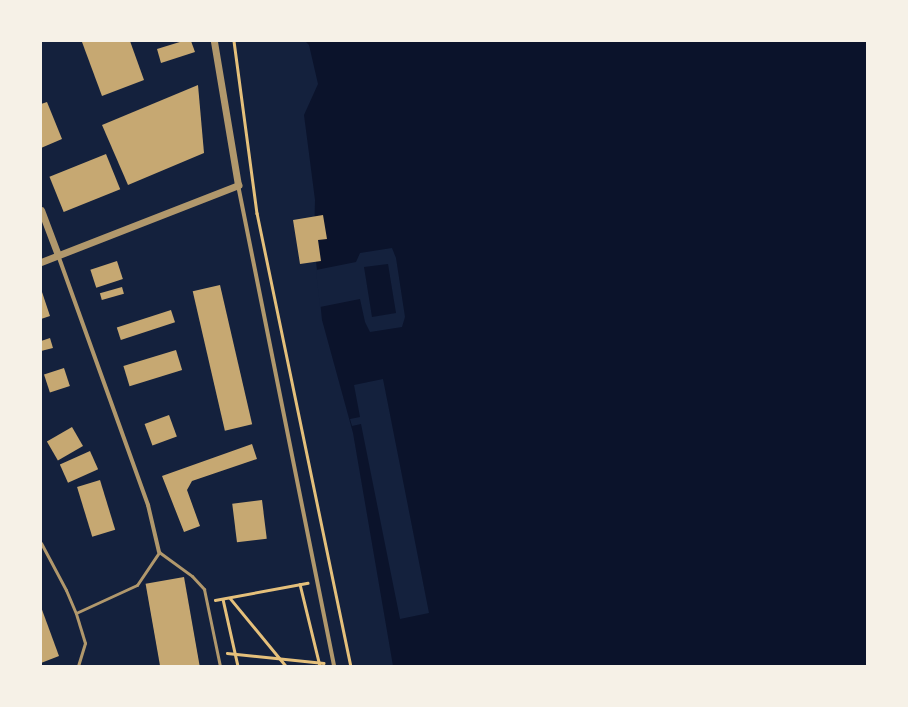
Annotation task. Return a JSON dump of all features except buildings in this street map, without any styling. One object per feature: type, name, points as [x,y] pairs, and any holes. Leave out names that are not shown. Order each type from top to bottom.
[{"type":"street","points":[[214,41],[238,185],[334,665]]},
{"type":"street","points":[[41,262],[238,185]]},
{"type":"street","points":[[41,210],[148,505],[159,552]]},
{"type":"lane","points":[[41,543],[66,590],[76,614],[85,643],[78,666]]},
{"type":"lane","points":[[76,614],[137,585],[159,552],[192,576],[204,589],[220,666]]},
{"type":"path","points":[[234,41],[257,214],[351,666]]},
{"type":"path","points":[[207,602],[317,581]]},
{"type":"path","points":[[300,584],[320,664]]},
{"type":"path","points":[[230,598],[286,666]]},
{"type":"path","points":[[223,599],[238,666]]},
{"type":"path","points":[[217,652],[334,665]]},
{"type":"water","points":[[305,41],[867,41],[867,666],[393,666],[353,433],[322,320],[314,241],[315,200],[304,115],[318,84],[309,45]]},
{"type":"pier","points":[[392,248],[396,258],[405,317],[402,327],[370,332],[365,322],[360,299],[320,307],[316,270],[356,262],[360,253]],"holes":[[[388,264],[396,313],[372,317],[364,267]]]},
{"type":"pier","points":[[383,379],[429,613],[400,619],[361,424],[352,426],[350,419],[360,417],[354,385]]}]
